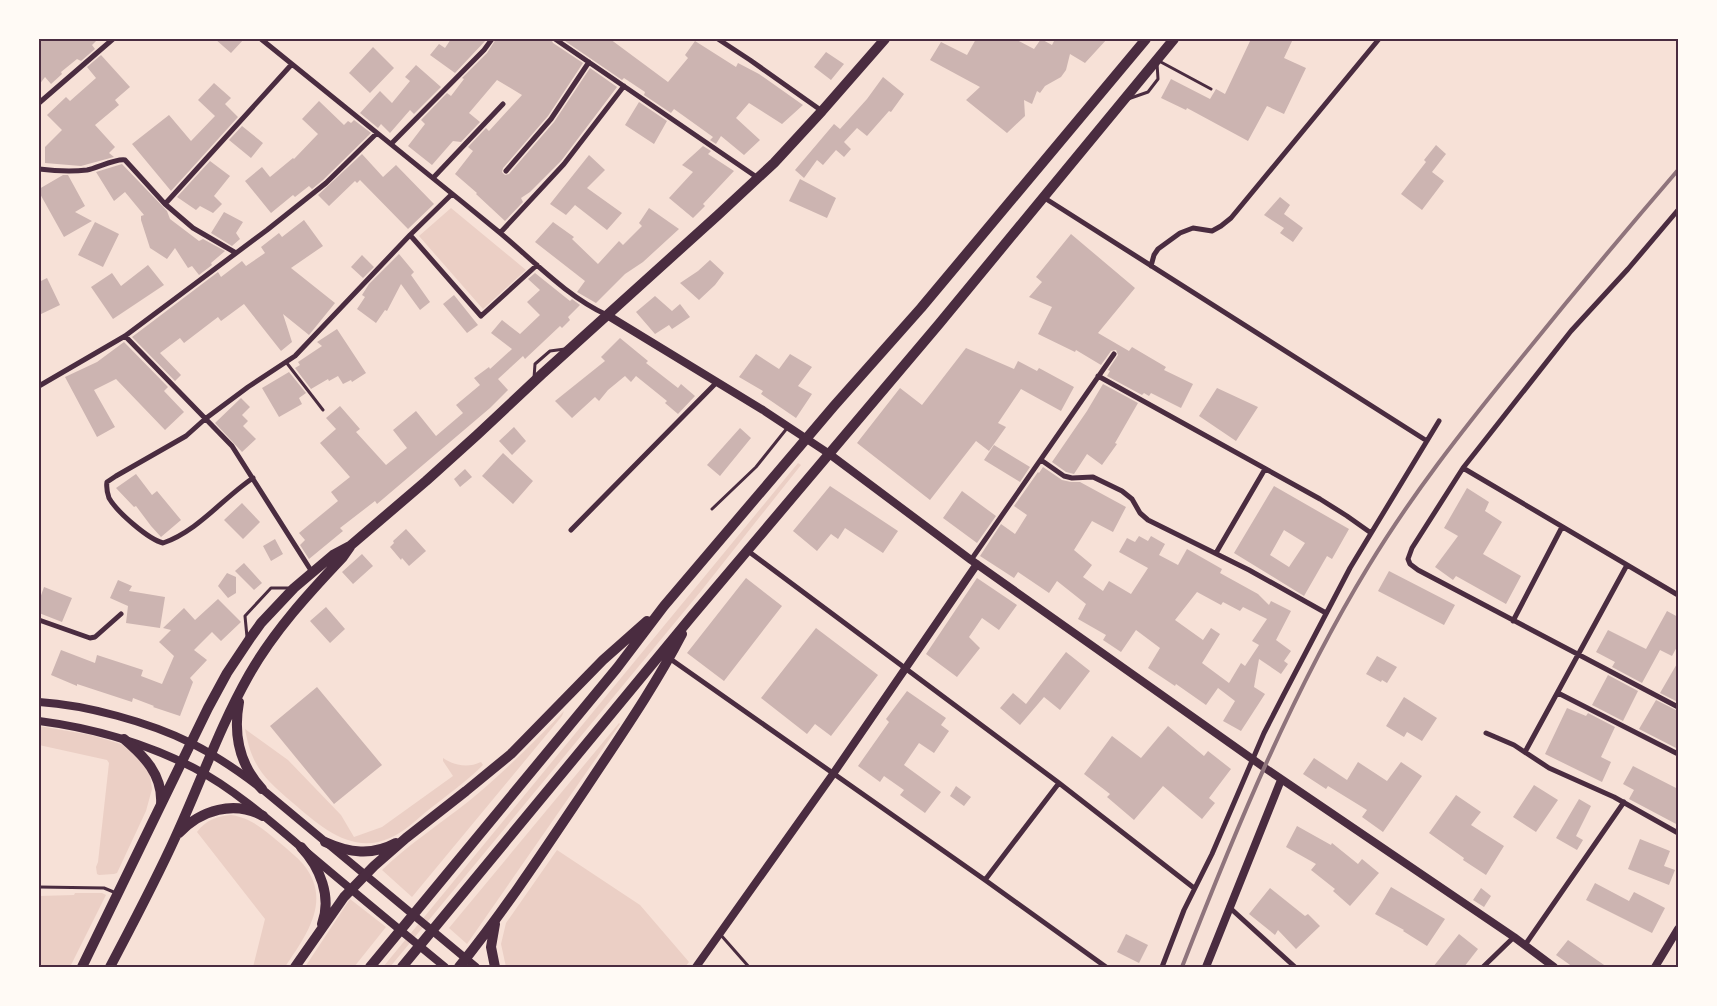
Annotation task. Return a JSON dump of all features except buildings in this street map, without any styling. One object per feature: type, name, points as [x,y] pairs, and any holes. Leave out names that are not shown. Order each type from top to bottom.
[{"type":"main road","points":[[82,967],[119,894],[190,743],[227,673],[261,623],[294,588],[333,555],[350,546],[477,435],[758,178],[822,111],[885,39]]},
{"type":"main road","points":[[370,967],[617,668],[664,606],[921,308],[1146,39]]},
{"type":"main road","points":[[402,967],[828,453],[939,324],[1174,39]]},
{"type":"main road","points":[[110,967],[175,838],[202,772],[254,667],[279,629],[304,598],[343,557],[350,546]]},
{"type":"main road","points":[[295,967],[318,934],[365,876],[406,838],[511,754],[604,660],[664,606]]},
{"type":"main road","points":[[462,963],[496,921],[651,690],[692,616]]},
{"type":"main road","points":[[242,689],[236,722],[237,742],[245,765],[262,789]]},
{"type":"main road","points":[[124,739],[145,758],[156,774],[160,792],[160,808]]},
{"type":"main road","points":[[175,838],[198,817],[220,809],[242,808],[262,816]]},
{"type":"main road","points":[[325,842],[347,850],[364,852],[385,848],[406,838]]},
{"type":"main road","points":[[301,847],[314,863],[324,887],[324,916],[318,934]]},
{"type":"main road","points":[[494,967],[491,948],[492,934],[496,921]]},
{"type":"street","points":[[39,103],[113,39]]},
{"type":"street","points":[[260,39],[433,178],[573,295],[717,382],[828,453],[974,562],[1281,780],[1514,937],[1554,967]]},
{"type":"street","points":[[391,144],[484,50],[492,39]]},
{"type":"street","points":[[555,39],[758,178]]},
{"type":"street","points":[[718,39],[822,111]]},
{"type":"street","points":[[1151,266],[1158,249],[1180,232],[1195,228],[1212,231],[1231,218],[1379,39]]},
{"type":"street","points":[[506,171],[551,119],[589,62]]},
{"type":"street","points":[[165,204],[292,64]]},
{"type":"street","points":[[500,233],[564,164],[624,86]]},
{"type":"street","points":[[433,178],[503,104]]},
{"type":"street","points":[[39,386],[125,336],[236,253],[326,184],[377,133]]},
{"type":"street","points":[[39,168],[79,171],[101,167],[118,159],[123,159],[165,204],[193,228],[236,253]]},
{"type":"street","points":[[253,478],[237,488],[193,527],[177,537],[164,542],[150,537],[117,509],[106,488],[107,482],[186,436],[205,419],[248,387],[295,356],[410,235],[452,194]]},
{"type":"street","points":[[1043,197],[1427,441]]},
{"type":"street","points":[[1678,210],[1628,269],[1571,331],[1463,468],[1412,548],[1408,560],[1418,570],[1678,707]]},
{"type":"street","points":[[410,235],[481,316],[537,265]]},
{"type":"street","points":[[125,336],[232,446],[312,572]]},
{"type":"street","points":[[696,967],[833,774],[1041,460],[1114,354]]},
{"type":"street","points":[[1098,376],[1347,516],[1370,533]]},
{"type":"street","points":[[571,530],[717,382]]},
{"type":"street","points":[[1162,967],[1184,910],[1212,854],[1264,733],[1370,533],[1439,421]]},
{"type":"street","points":[[1041,460],[1067,478],[1090,476],[1100,479],[1131,498],[1140,514],[1148,520],[1216,553],[1326,613]]},
{"type":"street","points":[[1463,468],[1678,595]]},
{"type":"street","points":[[1216,553],[1265,469]]},
{"type":"street","points":[[1513,621],[1562,527]]},
{"type":"street","points":[[748,551],[1059,782],[1194,888]]},
{"type":"street","points":[[1526,752],[1627,565]]},
{"type":"street","points":[[39,620],[90,638],[95,637],[121,614]]},
{"type":"street","points":[[669,658],[1106,967]]},
{"type":"street","points":[[1558,693],[1678,754]]},
{"type":"street","points":[[39,702],[63,704],[111,715],[157,730],[190,743],[211,754],[237,770],[262,789],[365,876],[462,963],[476,967]]},
{"type":"street","points":[[39,721],[73,726],[124,739],[202,772],[301,847],[446,967]]},
{"type":"street","points":[[1486,734],[1514,745],[1549,768],[1624,802],[1678,832]]},
{"type":"street","points":[[1206,967],[1281,780]]},
{"type":"street","points":[[985,880],[1059,782]]},
{"type":"street","points":[[1525,946],[1624,802]]},
{"type":"street","points":[[1229,907],[1295,967]]},
{"type":"street","points":[[1655,967],[1678,929]]},
{"type":"street","points":[[1483,967],[1514,937]]},
{"type":"lane","points":[[1157,60],[1211,89]]},
{"type":"lane","points":[[286,362],[323,410]]},
{"type":"lane","points":[[712,509],[756,467],[788,426]]},
{"type":"lane","points":[[247,642],[245,616],[271,588],[294,588]]},
{"type":"lane","points":[[39,887],[104,888],[119,894]]},
{"type":"lane","points":[[720,934],[749,967]]},
{"type":"shaded area","points":[[451,208],[526,270],[483,309],[419,236]]},
{"type":"shaded area","points":[[798,463],[801,465],[701,591],[390,967],[383,967]]},
{"type":"shaded area","points":[[564,711],[562,716],[412,897],[382,870],[482,790]]},
{"type":"shaded area","points":[[620,724],[467,944],[449,928]]},
{"type":"shaded area","points":[[39,726],[91,735],[121,744],[138,756],[150,774],[152,789],[146,811],[117,873],[99,875],[97,874],[96,867],[109,763],[107,760],[39,745]]},
{"type":"shaded area","points":[[245,729],[288,760],[341,815],[354,837],[382,827],[453,776],[443,758],[452,763],[462,765],[481,762],[483,765],[400,833],[376,842],[363,843],[350,841],[326,829],[275,787],[261,772],[256,763]]},
{"type":"shaded area","points":[[231,815],[252,822],[263,829],[298,858],[312,877],[316,891],[313,917],[301,943],[285,967],[253,967],[265,919],[197,832],[212,819]]},
{"type":"shaded area","points":[[557,850],[640,905],[689,962],[685,967],[506,967],[501,944],[506,923]]},
{"type":"shaded area","points":[[75,893],[102,893],[106,895],[70,967],[39,967],[39,896],[74,895]]},
{"type":"shaded area","points":[[350,899],[386,927],[354,967],[305,967]]},
{"type":"railway","points":[[1182,967],[1266,763],[1340,614],[1384,541],[1437,465],[1475,416],[1615,243],[1678,170]]}]
